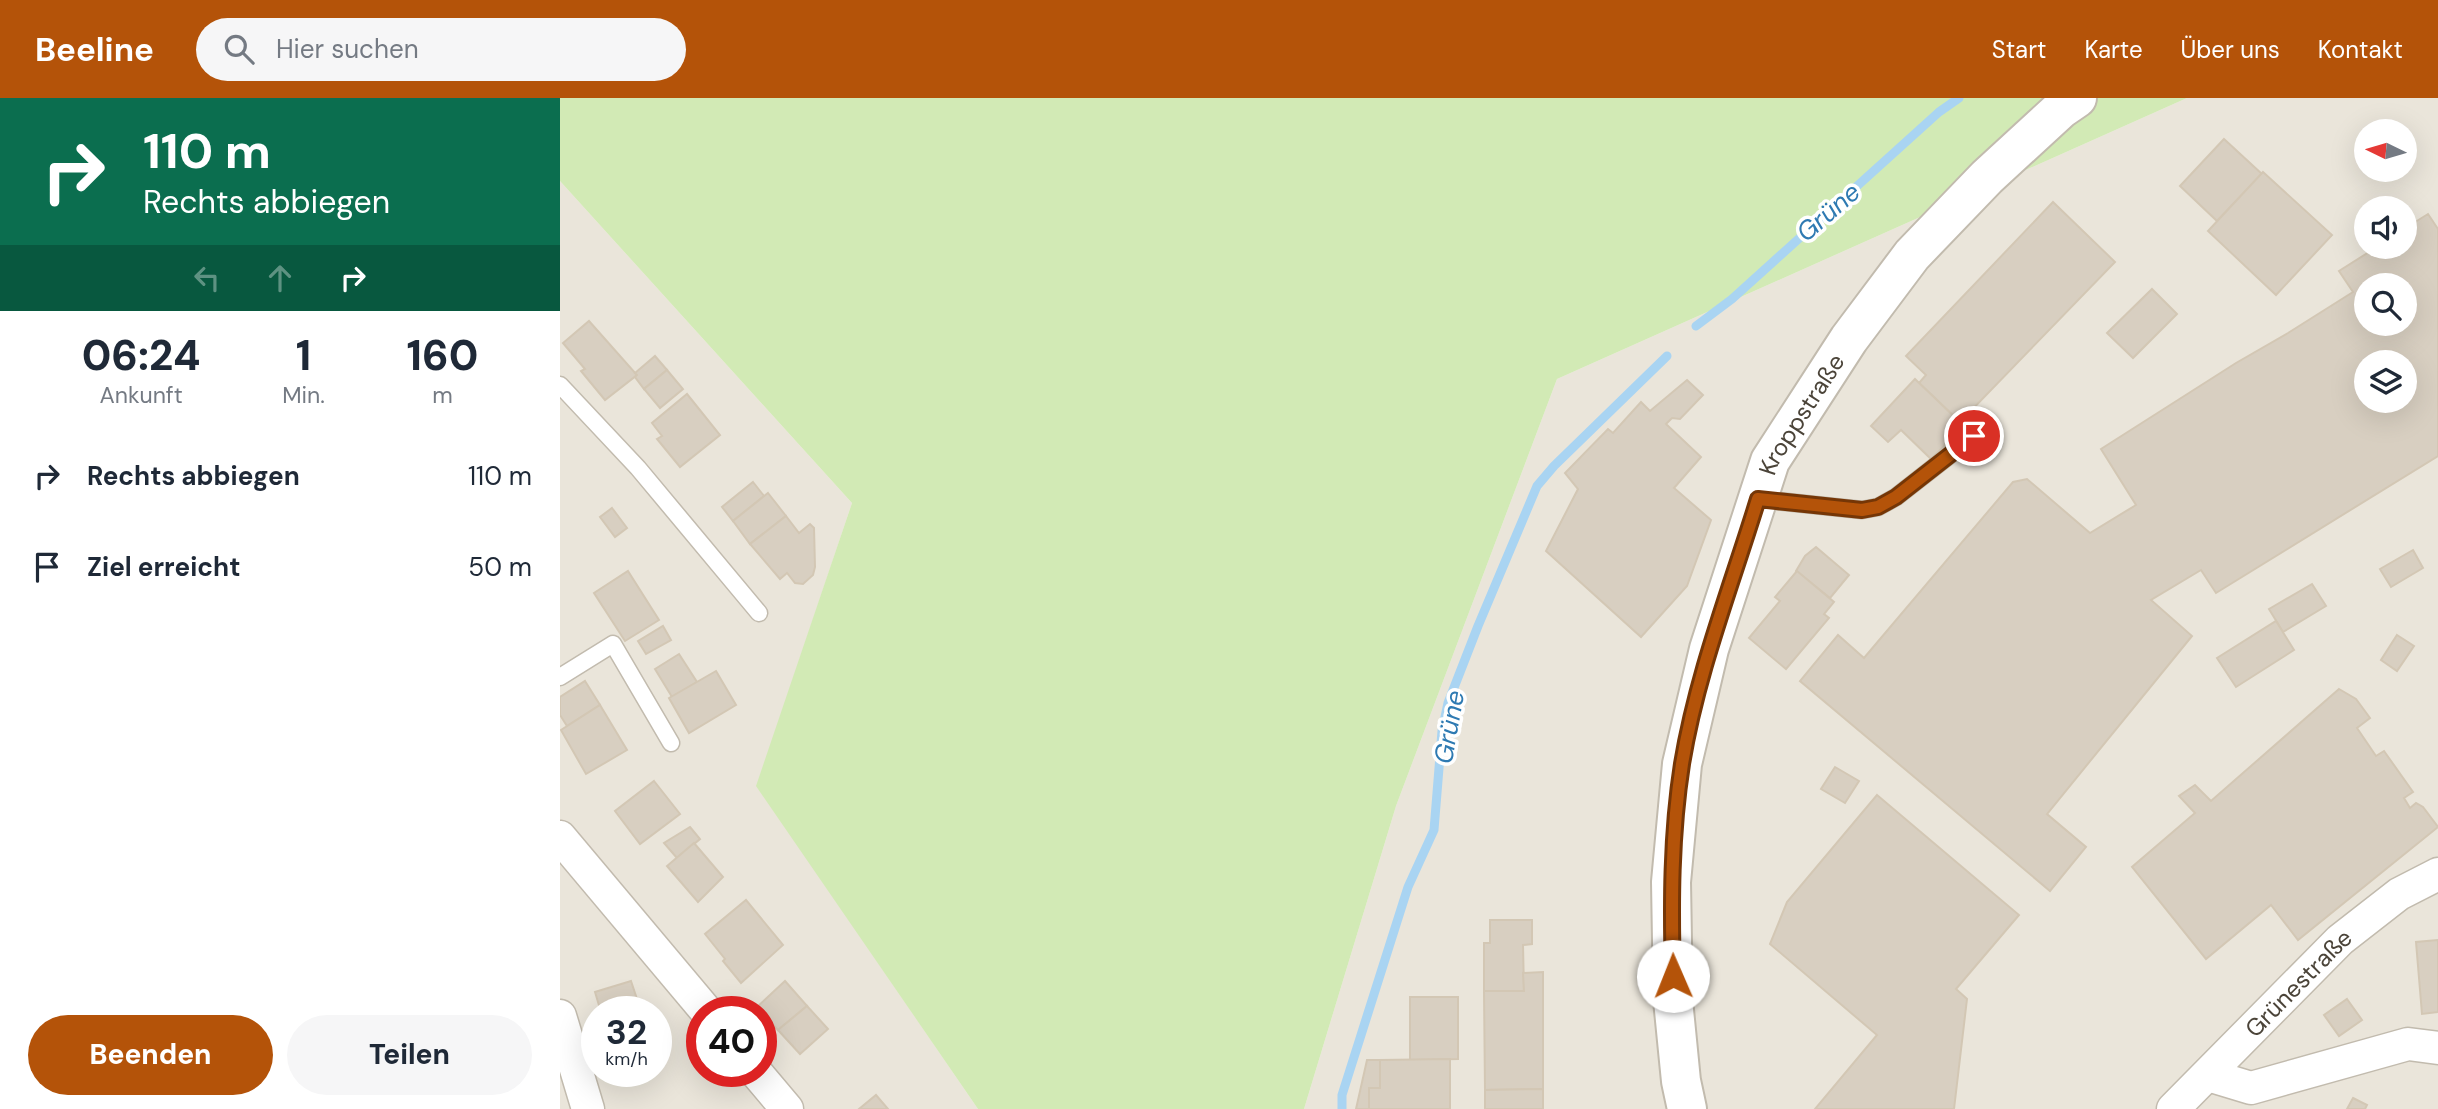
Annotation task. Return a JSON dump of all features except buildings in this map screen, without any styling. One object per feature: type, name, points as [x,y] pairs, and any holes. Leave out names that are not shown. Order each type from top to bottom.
[{"type":"street","name":"Kroppstraße","points":[[1687,1109],[1681,1081],[1673,1000],[1671,882],[1682,764],[1709,649],[1770,461],[1849,339],[1912,255],[1987,177],[2077,98]]},
{"type":"street","points":[[560,837],[694,996]]},
{"type":"street","name":"Grünestraße","points":[[2173,1109],[2340,940],[2399,894],[2438,874]]},
{"type":"street","points":[[560,1016],[587,1109]]},
{"type":"street","points":[[2208,1074],[2246,1098],[2408,1044],[2438,1048]]},
{"type":"street","points":[[768,1087],[787,1109]]},
{"type":"lane","points":[[560,385],[638,468],[759,613]]},
{"type":"lane","points":[[1758,499],[1862,510],[1878,507],[1896,497],[1974,436]]},
{"type":"lane","points":[[560,677],[613,644],[671,743]]},
{"type":"shaded area","points":[[2187,98],[2438,98],[2438,1109],[1304,1109],[1396,806],[1557,379]]},
{"type":"shaded area","points":[[560,181],[852,503],[757,786],[978,1109],[560,1109]]},
{"type":"green space","points":[[560,98],[2187,98],[1557,379],[1396,806],[1304,1109],[978,1109],[756,786],[852,503],[560,181]]},
{"type":"waterway","name":"Grüne","points":[[1696,326],[1732,299],[1939,112],[1959,98]]},
{"type":"waterway","name":"Grüne","points":[[1342,1109],[1342,1095],[1408,887],[1434,830],[1442,731],[1448,703],[1537,486],[1554,466],[1667,356]]},
{"type":"route","points":[[1673,976],[1671,882],[1682,764],[1709,649],[1758,499],[1862,510],[1878,507],[1896,497],[1974,436]]}]
